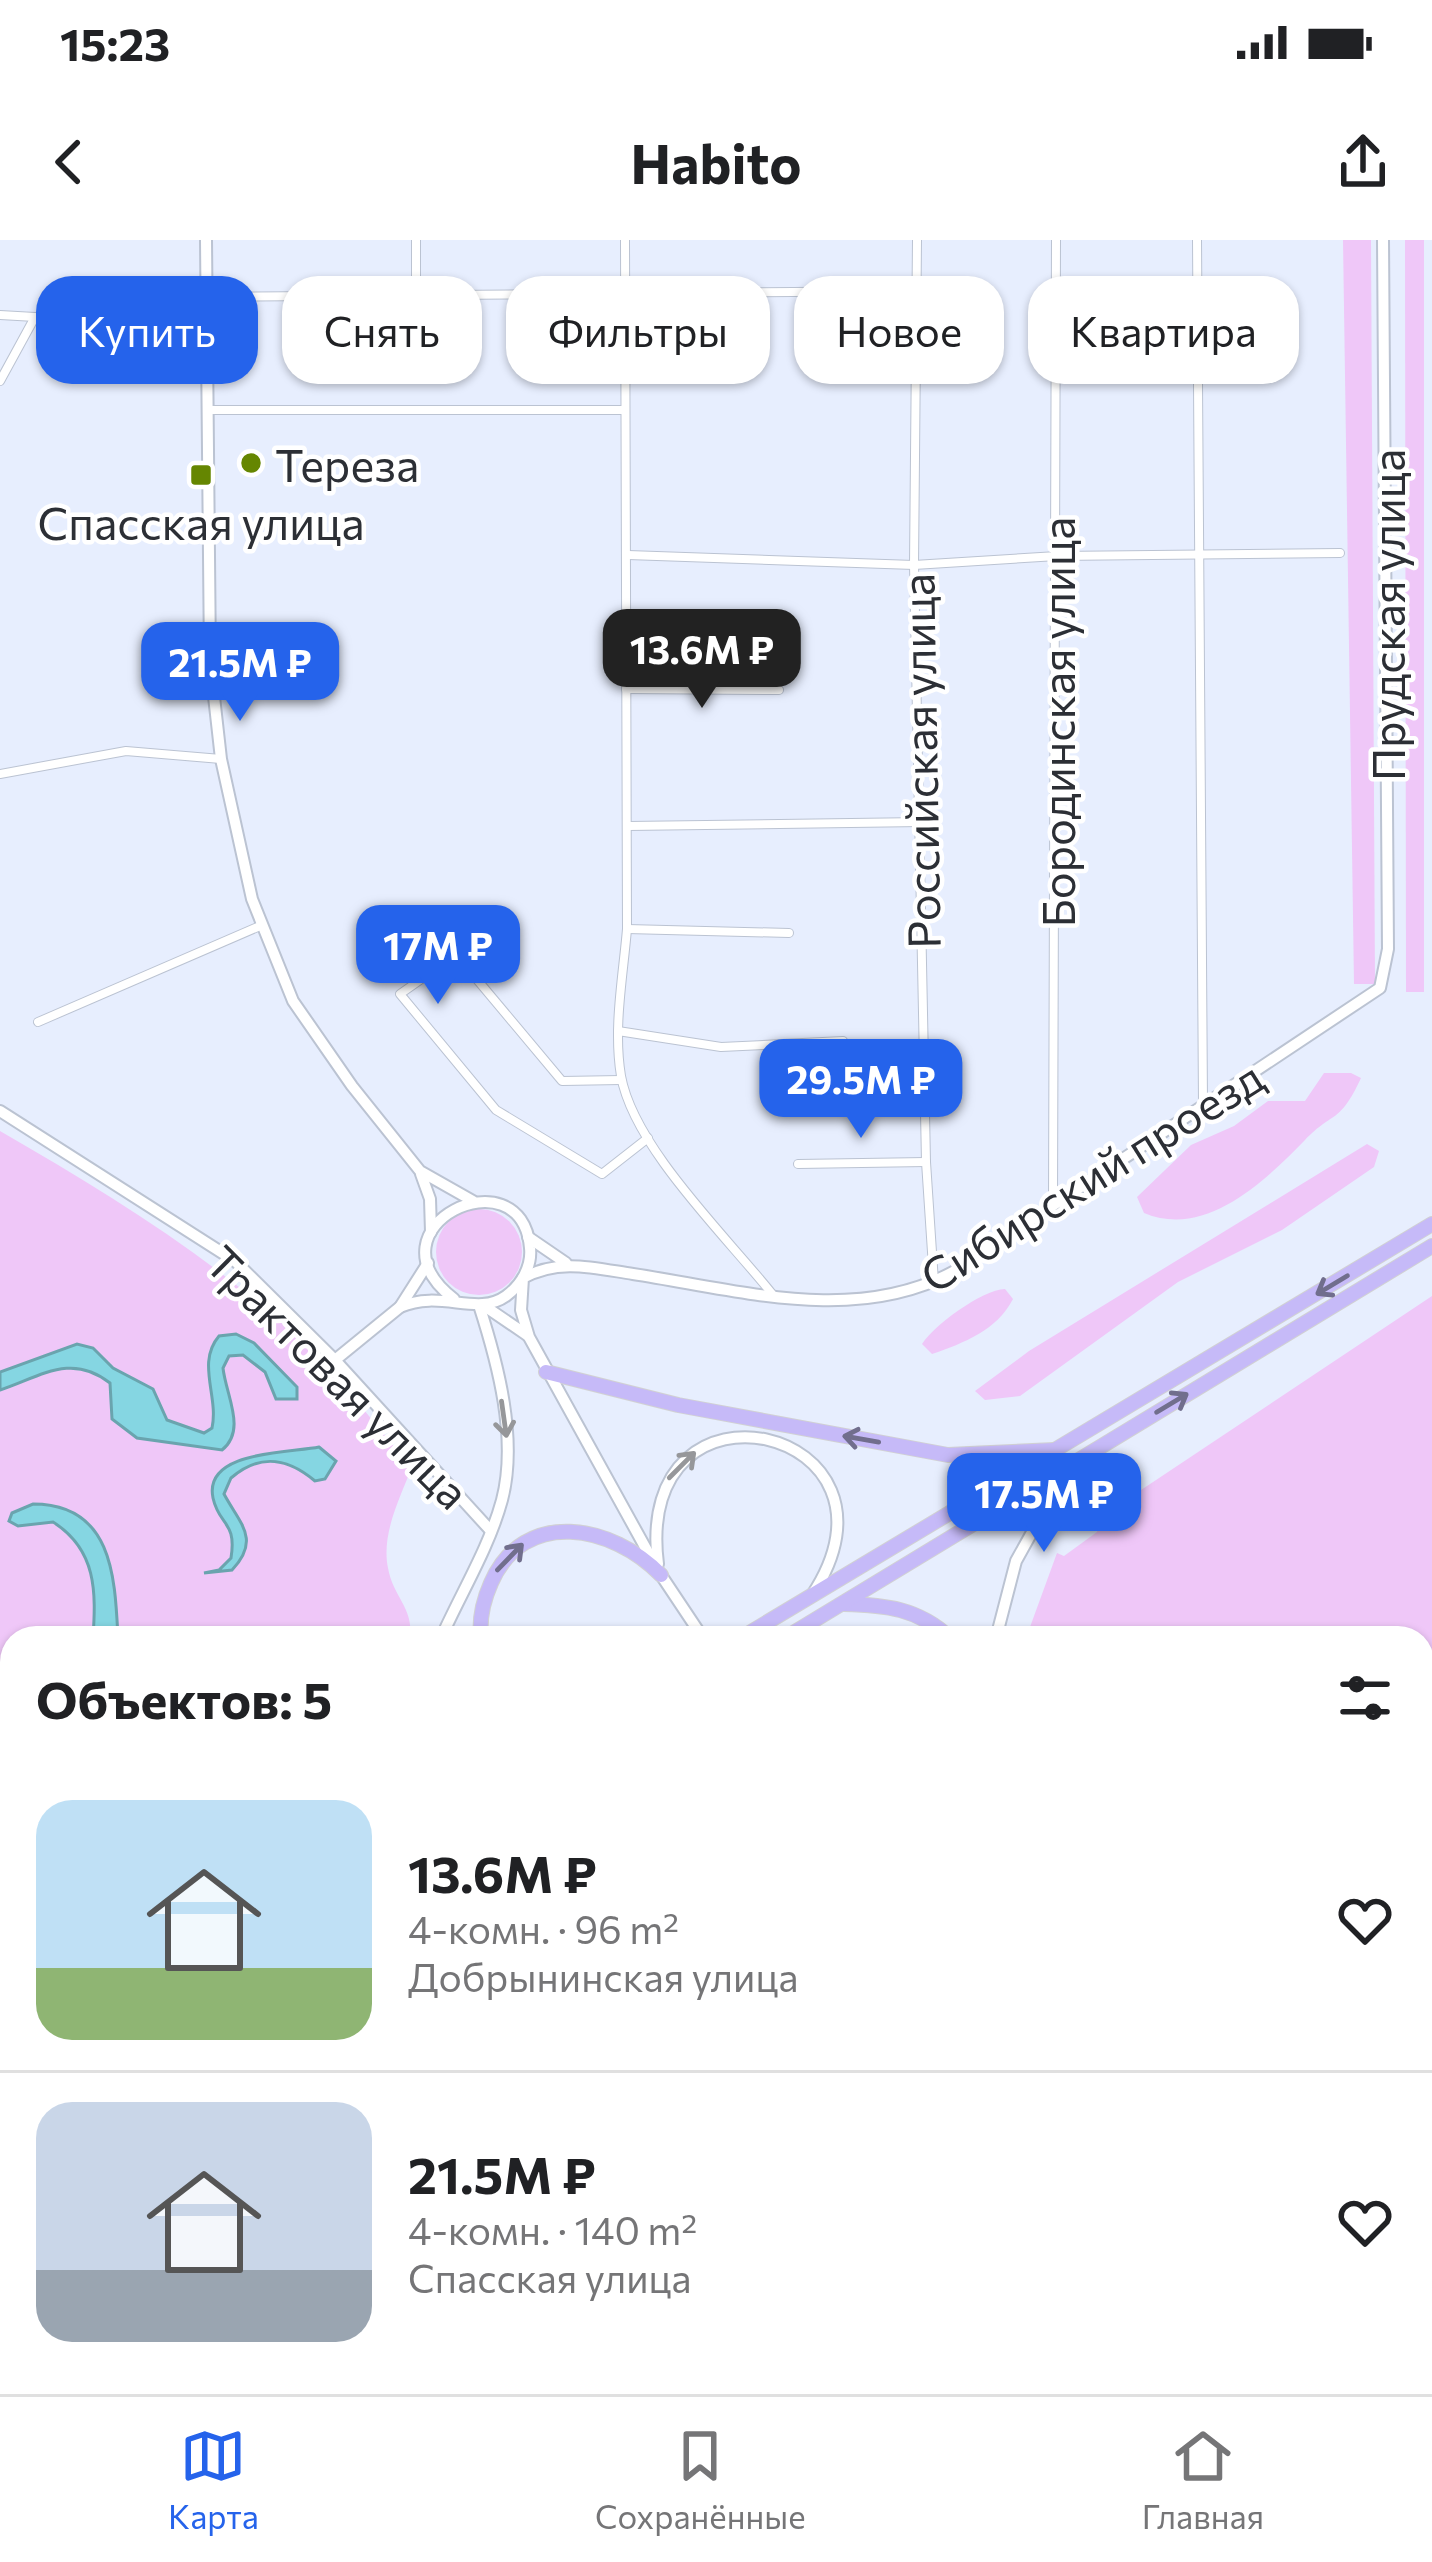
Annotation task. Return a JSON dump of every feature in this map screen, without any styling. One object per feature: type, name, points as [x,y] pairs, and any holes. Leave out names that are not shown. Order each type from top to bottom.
[{"type":"highway","points":[[764,1626],[1432,1224]]},
{"type":"highway","points":[[806,1626],[1432,1246]]},
{"type":"highway","points":[[546,1372],[678,1405],[948,1455],[1060,1450]]},
{"type":"highway","points":[[482,1626],[494,1576],[513,1549],[546,1533],[566,1529],[609,1539],[660,1574]]},
{"type":"highway","points":[[844,1604],[899,1608],[936,1626]]},
{"type":"street","points":[[206,240],[206,276]]},
{"type":"street","points":[[416,240],[416,276]]},
{"type":"street","points":[[624,276],[625,240]]},
{"type":"street","name":"Российская улица","points":[[917,240],[918,276]]},
{"type":"street","name":"Бородинская улица","points":[[1053,1204],[1056,240]]},
{"type":"street","points":[[1197,240],[1203,1103]]},
{"type":"street","name":"Прудская улица","points":[[1380,988],[1388,949],[1384,240]]},
{"type":"street","points":[[0,315],[35,317],[0,380]]},
{"type":"street","points":[[209,384],[210,661],[221,759],[260,926],[293,1001],[419,1171],[430,1199],[428,1263],[400,1307],[335,1360]]},
{"type":"street","points":[[623,384],[628,826],[627,929],[618,1031],[621,1081],[648,1138],[773,1295]]},
{"type":"street","name":"Российская улица","points":[[917,384],[914,565],[926,1162],[934,1282]]},
{"type":"street","points":[[209,410],[623,410]]},
{"type":"street","points":[[628,555],[914,565],[1057,556],[1340,554]]},
{"type":"street","points":[[626,688],[778,690]]},
{"type":"street","points":[[0,774],[127,751],[221,759]]},
{"type":"street","points":[[628,826],[922,823]]},
{"type":"street","points":[[38,1022],[260,926]]},
{"type":"street","points":[[627,929],[789,934]]},
{"type":"street","points":[[621,1081],[562,1081],[459,958],[453,957],[400,994],[496,1110],[602,1174],[648,1138]]},
{"type":"street","name":"Сибирский проезд","points":[[528,1237],[568,1264],[773,1295],[873,1301],[934,1282],[1380,988]]},
{"type":"street","points":[[618,1031],[721,1047],[844,1041]]},
{"type":"street","name":"Трактовая улица","points":[[0,1111],[235,1261],[335,1360],[491,1531]]},
{"type":"street","points":[[798,1164],[926,1162]]},
{"type":"street","points":[[419,1171],[473,1201],[507,1210],[528,1237],[530,1259],[521,1310],[530,1337],[660,1574],[695,1626]]},
{"type":"street","points":[[431,1232],[448,1211],[473,1201]]},
{"type":"street","points":[[428,1263],[437,1283],[454,1299]]},
{"type":"street","name":"Сибирский проезд","points":[[524,1278],[568,1264]]},
{"type":"street","points":[[481,1305],[504,1298],[524,1278]]},
{"type":"street","points":[[400,1307],[426,1298],[481,1305],[530,1337]]},
{"type":"street","points":[[447,1626],[491,1531],[505,1484],[507,1445],[481,1305]]},
{"type":"street","points":[[660,1574],[654,1531],[669,1476],[684,1458],[706,1445],[744,1434],[762,1436],[811,1461],[830,1483],[839,1507],[834,1554],[807,1603]]},
{"type":"street","points":[[999,1626],[1016,1562],[1070,1464]]},
{"type":"shaded area","points":[[1343,240],[1371,240],[1375,984],[1354,984]]},
{"type":"shaded area","points":[[1405,240],[1424,240],[1424,992],[1406,992]]},
{"type":"shaded area","points":[[1324,1073],[1351,1073],[1361,1078],[1341,1110],[1253,1188],[1212,1212],[1190,1218],[1144,1213],[1137,1197],[1191,1145],[1234,1126],[1268,1101],[1305,1101]]},
{"type":"shaded area","points":[[0,1131],[196,1254],[268,1311],[345,1387],[412,1467],[387,1542],[391,1578],[410,1626],[0,1626]]},
{"type":"shaded area","points":[[1367,1144],[1379,1151],[1374,1167],[1282,1230],[1178,1282],[1020,1396],[985,1400],[975,1391],[1029,1351]]},
{"type":"shaded area","points":[[479,1209],[510,1221],[522,1252],[510,1283],[479,1295],[448,1283],[436,1252],[448,1221]]},
{"type":"shaded area","points":[[1005,1289],[1013,1299],[978,1334],[932,1354],[922,1344],[959,1310]]},
{"type":"shaded area","points":[[1432,1296],[1432,1626],[1030,1626],[1057,1553],[1064,1556],[1097,1532],[1099,1518]]},
{"type":"water","points":[[236,1334],[254,1343],[297,1387],[297,1399],[276,1399],[265,1372],[243,1355],[229,1356],[223,1368],[234,1423],[222,1450],[137,1438],[112,1419],[110,1383],[82,1369],[55,1370],[0,1390],[0,1372],[77,1344],[93,1348],[113,1368],[153,1389],[167,1420],[204,1433],[212,1428],[212,1346],[219,1336]]},
{"type":"water","points":[[319,1447],[336,1461],[325,1479],[315,1481],[274,1462],[253,1464],[231,1478],[224,1494],[245,1532],[245,1549],[232,1570],[204,1573],[219,1570],[231,1558],[230,1530],[213,1498],[221,1471],[252,1457]]},
{"type":"water","points":[[33,1504],[59,1507],[80,1516],[94,1531],[111,1569],[117,1626],[93,1626],[91,1573],[67,1533],[53,1522],[18,1526],[9,1521],[12,1513]]},
{"type":"place","name":"Тереза","points":[[251,463]]},
{"type":"place","name":"Спасская улица","points":[[201,475]]}]
